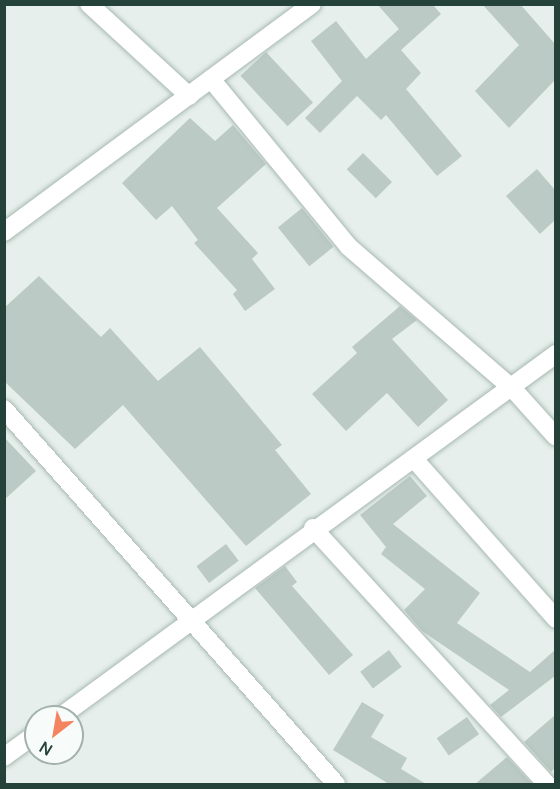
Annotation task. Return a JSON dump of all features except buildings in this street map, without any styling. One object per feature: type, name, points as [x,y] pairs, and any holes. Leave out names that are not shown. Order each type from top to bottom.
[{"type":"street","points":[[89,4],[189,96]]},
{"type":"street","points":[[4,232],[312,4]]},
{"type":"street","points":[[211,79],[349,247],[513,389],[555,437]]},
{"type":"street","points":[[77,705],[192,622],[313,528],[513,389],[555,354]]},
{"type":"street","points":[[4,409],[336,784]]},
{"type":"street","points":[[414,459],[555,620]]},
{"type":"street","points":[[313,528],[547,784]]},
{"type":"street","points":[[4,757],[24,743]]}]
